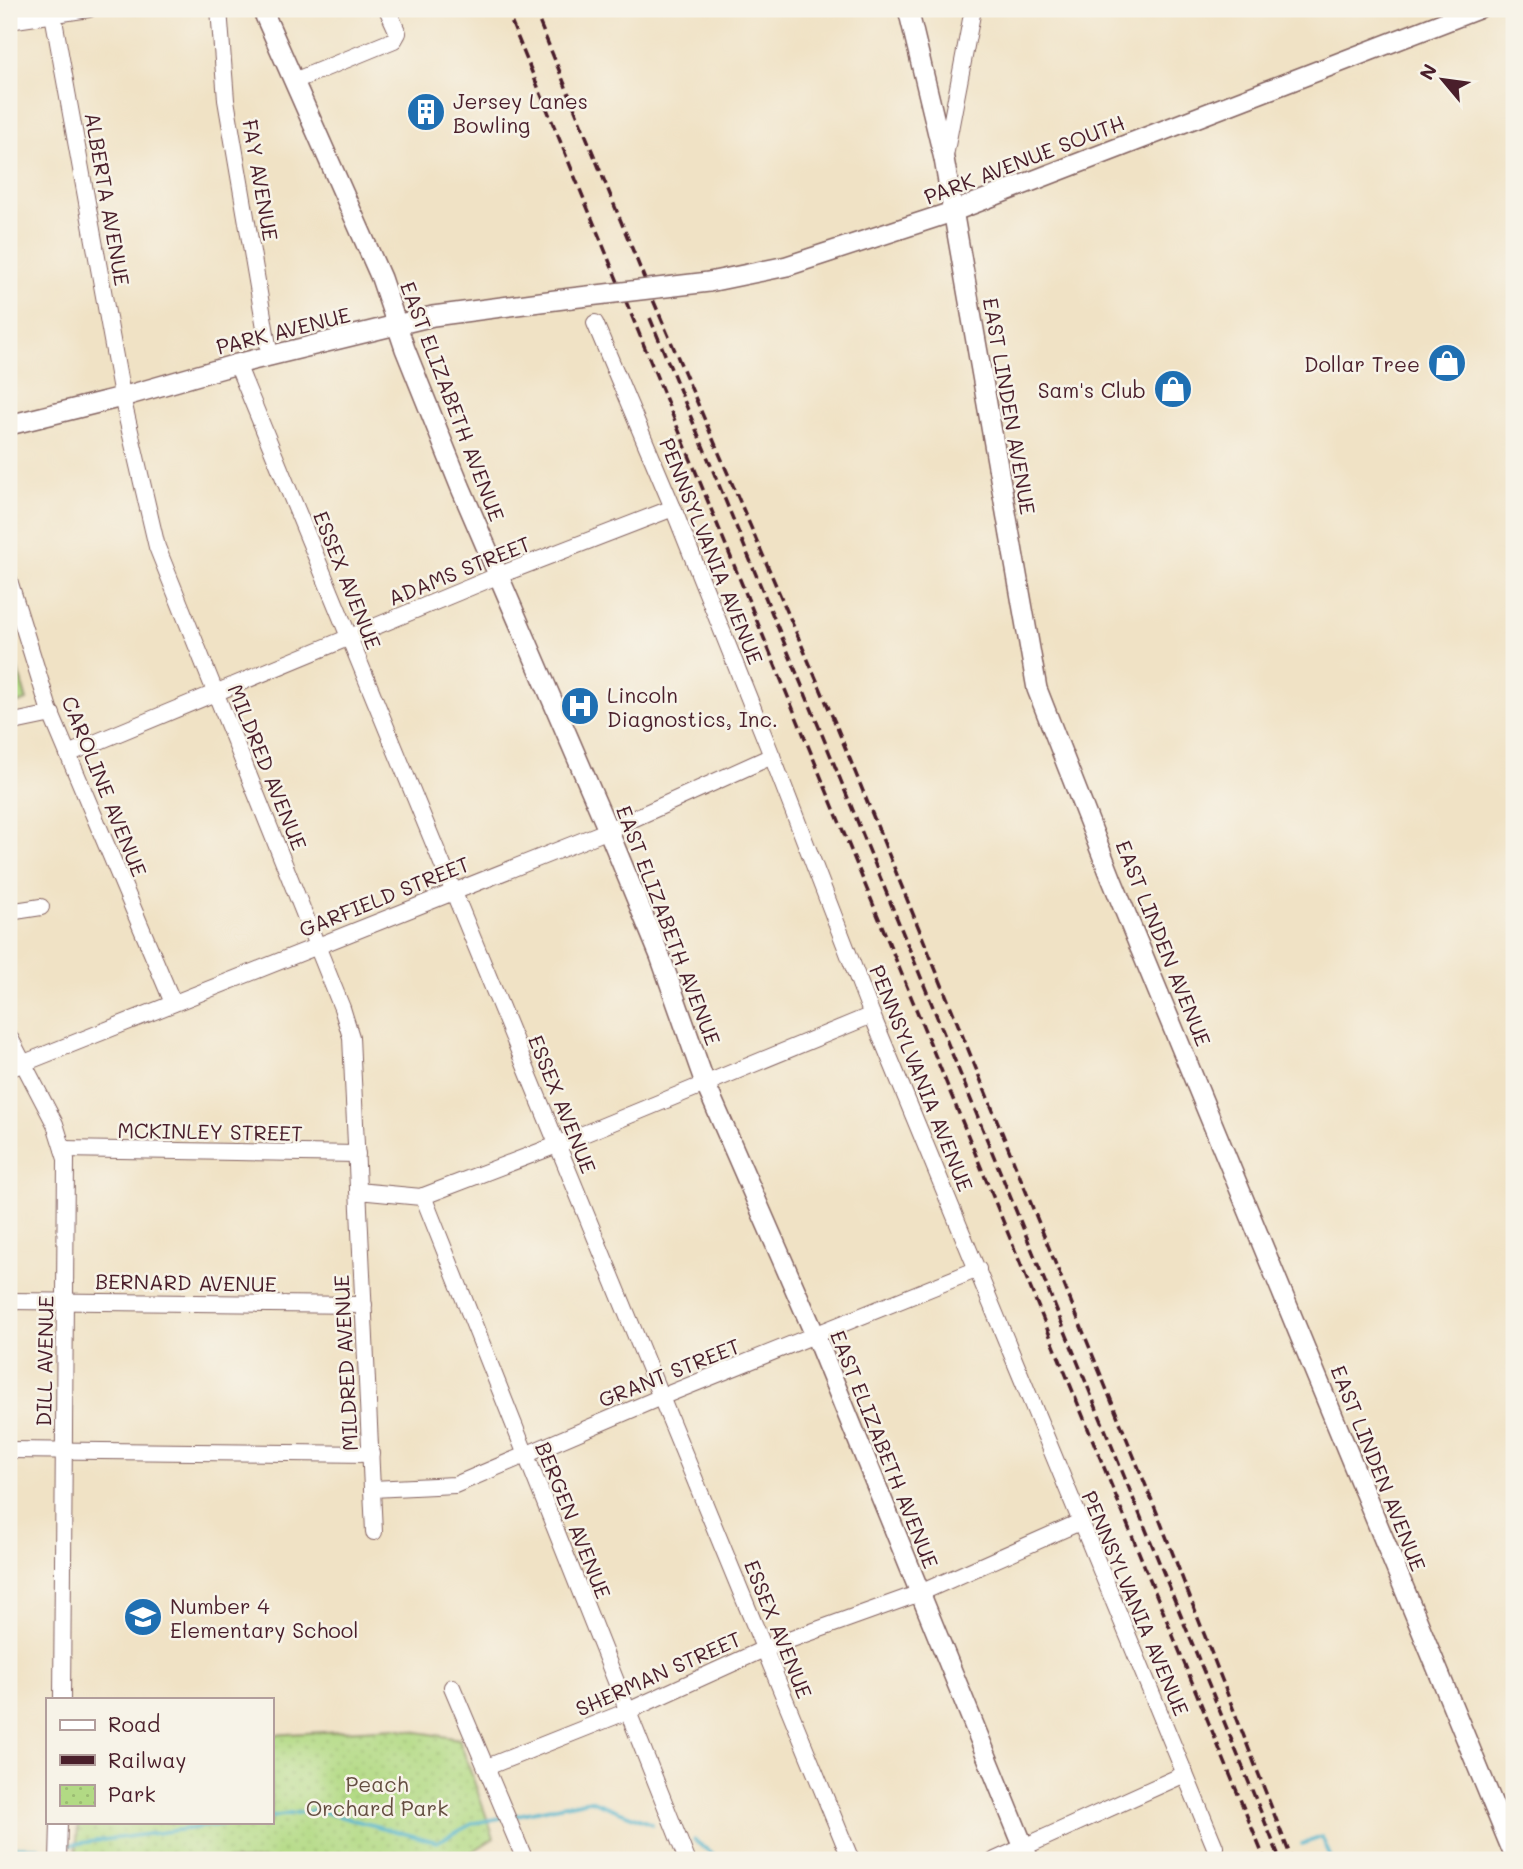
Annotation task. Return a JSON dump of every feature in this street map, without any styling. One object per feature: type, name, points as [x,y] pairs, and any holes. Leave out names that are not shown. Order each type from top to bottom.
[{"type":"street","points":[[9,21],[53,12],[89,9]]},
{"type":"street","name":"FAY AVENUE","points":[[219,9],[226,100],[270,357]]},
{"type":"street","name":"EAST ELIZABETH AVENUE","points":[[262,9],[380,278],[396,326],[497,576],[660,956],[705,1083],[815,1335],[1027,1854]]},
{"type":"street","points":[[294,81],[394,40],[398,33],[387,9]]},
{"type":"street","name":"EAST LINDEN AVENUE","points":[[908,9],[944,159],[1037,689],[1112,880],[1514,1855]]},
{"type":"street","points":[[944,159],[973,9]]},
{"type":"street","name":"PARK AVENUE SOUTH","points":[[571,298],[709,282],[787,266],[952,212],[1478,9]]},
{"type":"street","name":"ALBERTA AVENUE","points":[[53,12],[122,397]]},
{"type":"street","name":"PARK AVENUE","points":[[9,425],[122,397],[237,364],[433,316],[571,298]]},
{"type":"street","name":"PENNSYLVANIA AVENUE","points":[[595,323],[673,508],[872,1015],[1215,1847]]},
{"type":"street","name":"ESSEX AVENUE","points":[[237,364],[850,1860]]},
{"type":"street","name":"MILDRED AVENUE","points":[[122,397],[157,547],[351,1037],[374,1532]]},
{"type":"street","name":"ADAMS STREET","points":[[68,754],[497,576],[673,508]]},
{"type":"street","name":"CAROLINE AVENUE","points":[[9,580],[52,714],[173,1003]]},
{"type":"street","points":[[9,723],[52,714]]},
{"type":"street","name":"GARFIELD STREET","points":[[16,1066],[608,830],[772,756]]},
{"type":"street","points":[[9,912],[41,907]]},
{"type":"street","points":[[358,1191],[423,1196],[557,1145],[872,1015]]},
{"type":"street","name":"DILL AVENUE","points":[[9,1036],[16,1066],[55,1124],[66,1160],[62,1698]]},
{"type":"street","name":"MCKINLEY STREET","points":[[63,1149],[356,1154]]},
{"type":"street","name":"BERGEN AVENUE","points":[[423,1196],[687,1860]]},
{"type":"street","name":"GRANT STREET","points":[[372,1489],[455,1485],[661,1397],[978,1269]]},
{"type":"street","name":"BERNARD AVENUE","points":[[9,1301],[364,1306]]},
{"type":"street","points":[[9,1450],[370,1454]]},
{"type":"street","name":"SHERMAN STREET","points":[[487,1768],[628,1711],[764,1649],[920,1593],[1080,1522]]},
{"type":"street","points":[[453,1686],[525,1860]]},
{"type":"street","points":[[995,1860],[1027,1854],[1185,1774]]},
{"type":"street","points":[[58,1860],[59,1824]]},
{"type":"green space","points":[[9,641],[27,700],[9,706]]},
{"type":"green space","name":"Peach Orchard Park","points":[[395,1728],[459,1739],[494,1838],[459,1860],[76,1860],[78,1824],[273,1824],[273,1735]]},
{"type":"waterway","points":[[512,1816],[590,1800],[652,1824]]},
{"type":"waterway","points":[[273,1817],[315,1810],[437,1842],[474,1823],[501,1818]]},
{"type":"waterway","points":[[65,1845],[225,1824]]},
{"type":"waterway","points":[[1302,1844],[1322,1837],[1332,1860]]},
{"type":"waterway","points":[[694,1840],[721,1860]]},
{"type":"waterway","points":[[9,1847],[39,1847]]},
{"type":"railway","points":[[506,9],[1265,1860]]},
{"type":"railway","points":[[534,9],[654,302],[836,725],[1157,1513],[1292,1860]]},
{"type":"railway","points":[[650,318],[1278,1854]]},
{"type":"place","name":"Jersey Lanes Bowling","points":[[426,112]]},
{"type":"place","name":"Dollar Tree","points":[[1447,363]]},
{"type":"place","name":"Sam's Club","points":[[1173,389]]},
{"type":"place","name":"Lincoln Diagnostics, Inc.","points":[[580,706]]},
{"type":"place","name":"Number 4 Elementary School","points":[[143,1617]]}]
